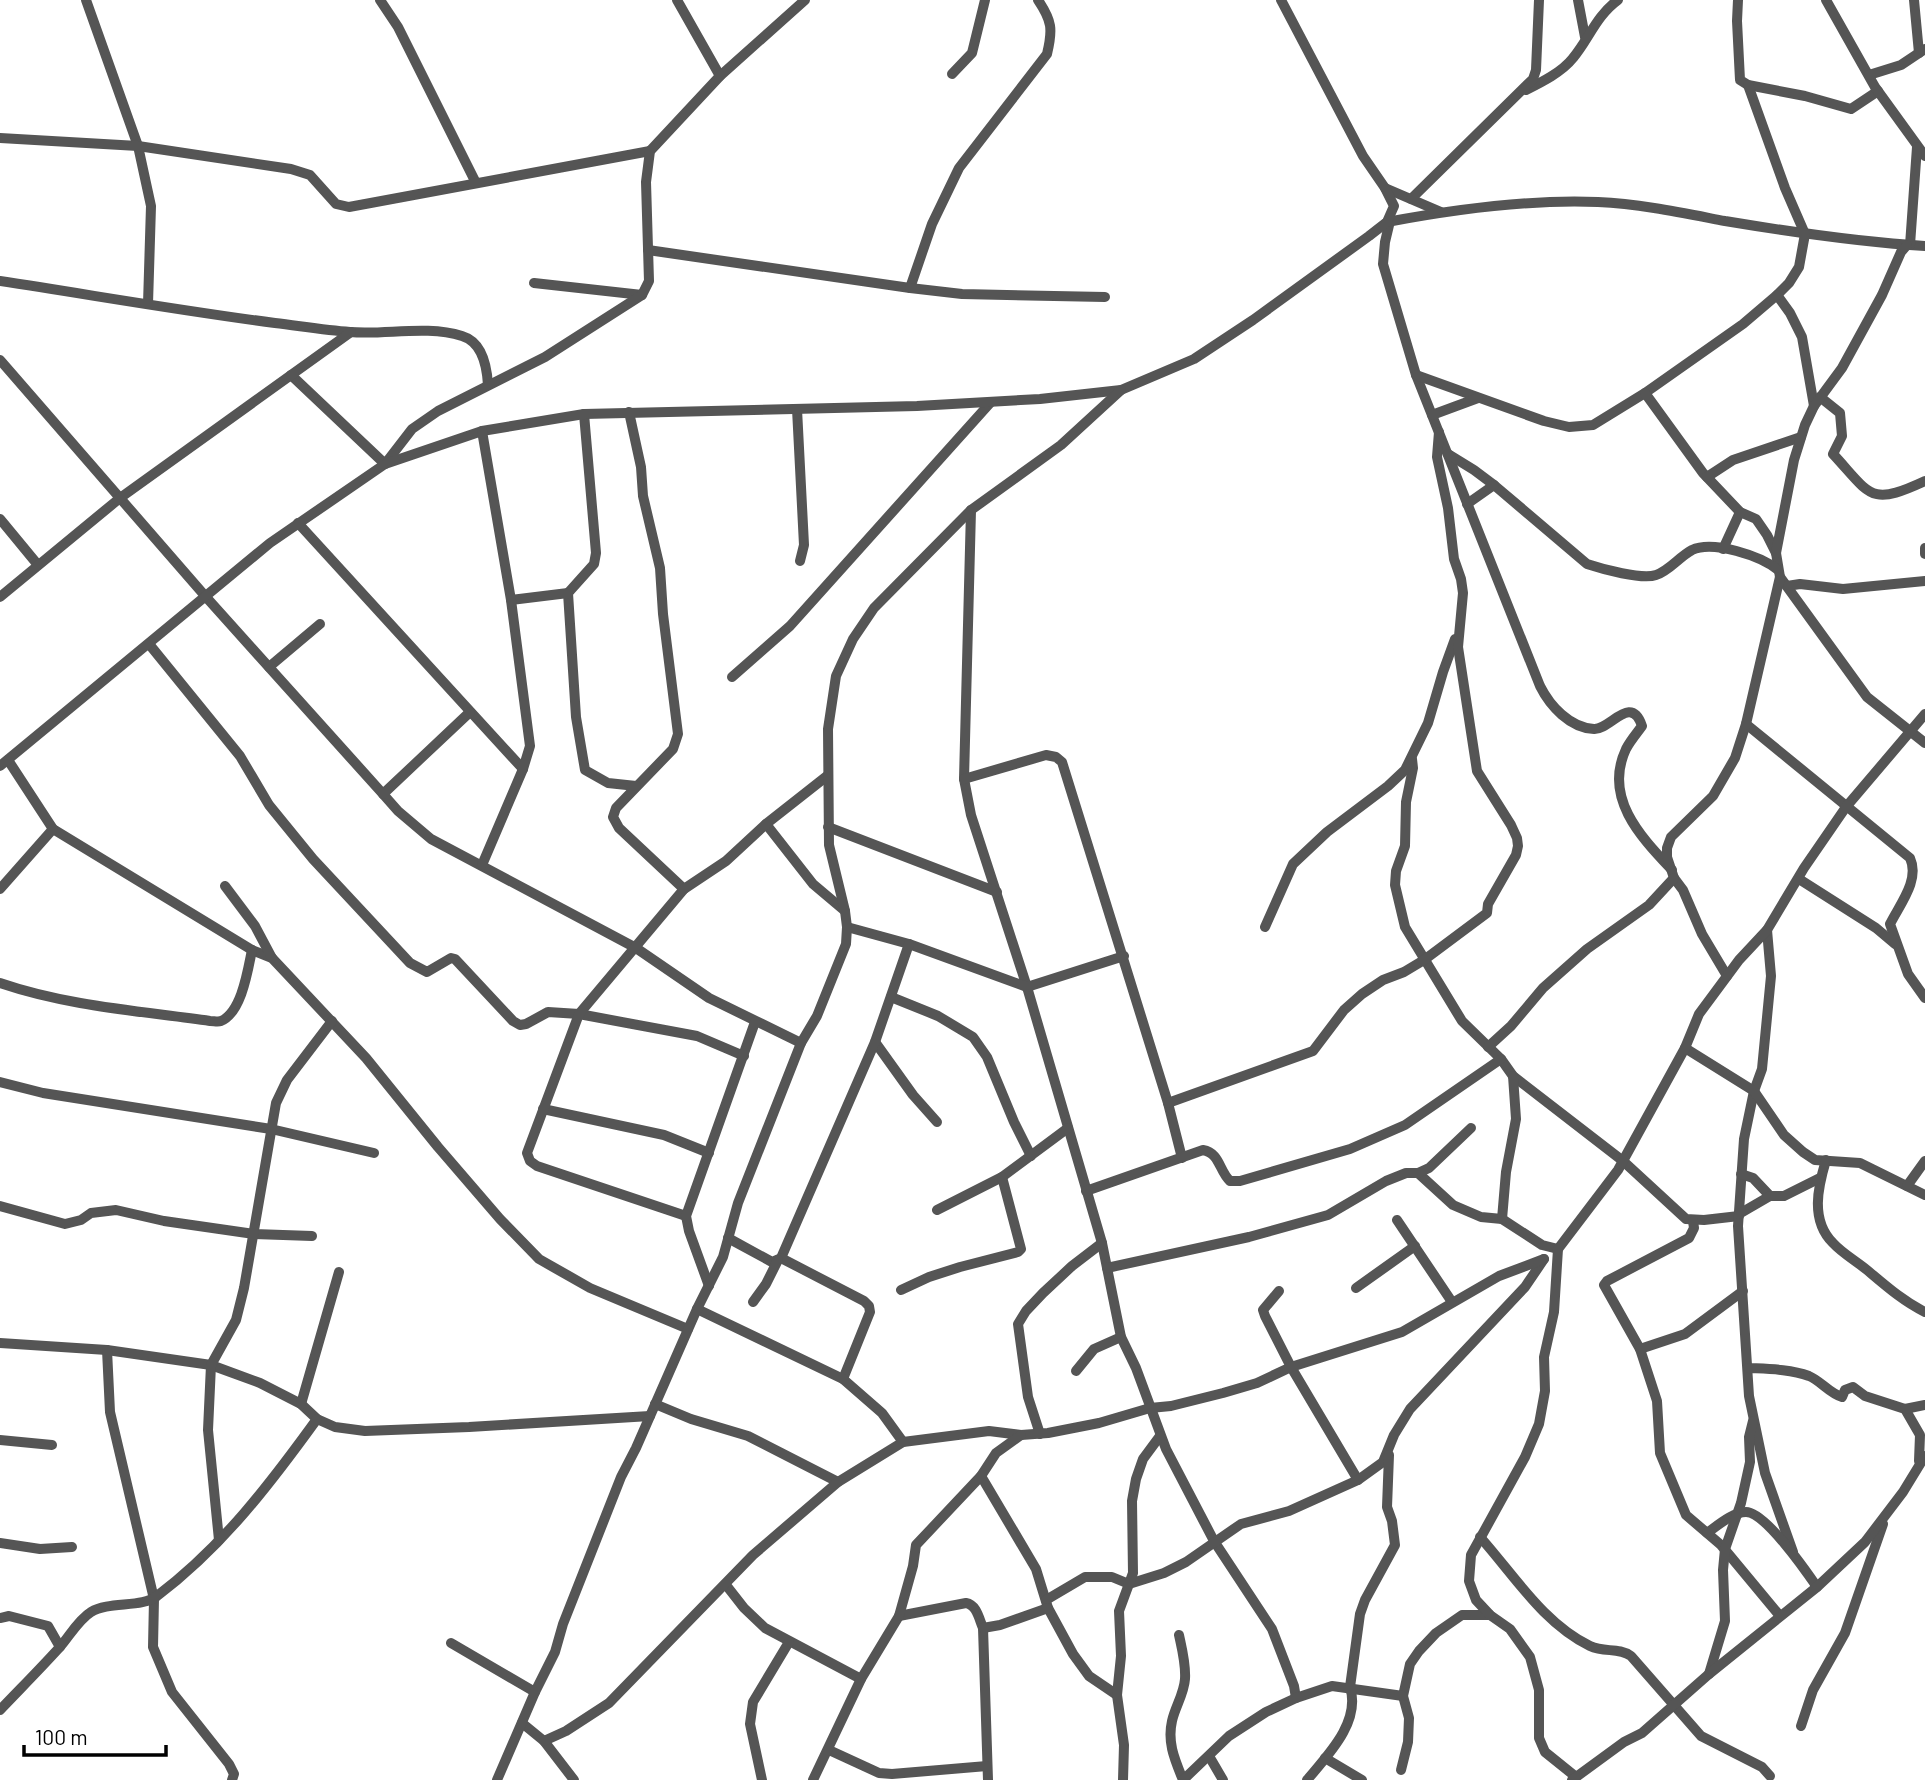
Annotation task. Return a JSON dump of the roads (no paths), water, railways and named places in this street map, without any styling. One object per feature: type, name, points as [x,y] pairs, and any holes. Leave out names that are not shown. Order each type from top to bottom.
[{"type":"street","points":[[86,0],[138,146],[151,206],[148,304]]},
{"type":"street","points":[[380,0],[398,27],[476,183]]},
{"type":"street","points":[[677,0],[720,76]]},
{"type":"street","points":[[385,464],[412,429],[438,411],[545,358],[642,295],[649,281],[646,182],[650,151],[720,76],[805,0]]},
{"type":"street","points":[[951,74],[972,53],[985,0]]},
{"type":"street","points":[[910,288],[932,224],[959,168],[1047,54],[1052,33],[1049,17],[1038,0]]},
{"type":"street","points":[[1280,0],[1363,156],[1394,206],[1385,242],[1383,264],[1416,375],[1540,686],[1551,705],[1573,722],[1595,729],[1604,726],[1623,712],[1628,712],[1640,721],[1642,726],[1626,748],[1620,789],[1633,824],[1673,874]]},
{"type":"street","points":[[1411,200],[1533,79],[1536,70],[1539,0]]},
{"type":"street","points":[[1578,0],[1585,37]]},
{"type":"street","points":[[1521,92],[1538,84],[1571,61],[1597,20],[1618,0]]},
{"type":"street","points":[[1738,0],[1740,80],[1748,85],[1805,96],[1851,110],[1876,89],[1891,69]]},
{"type":"street","points":[[1826,0],[1876,89],[1925,156]]},
{"type":"street","points":[[1868,75],[1902,65],[1922,51],[1914,0]]},
{"type":"street","points":[[1416,375],[1544,421],[1569,427],[1593,425],[1645,393],[1743,324],[1777,295],[1789,283],[1798,267],[1805,234],[1785,188],[1748,85]]},
{"type":"street","points":[[0,138],[138,146],[291,169],[310,174],[336,204],[349,206],[650,151]]},
{"type":"street","points":[[1776,553],[1801,437],[1817,401],[1842,368],[1882,295],[1901,252],[1908,245],[1917,147]]},
{"type":"street","points":[[1385,188],[1444,214]]},
{"type":"street","points":[[272,958],[252,950],[52,829],[4,763],[270,542],[385,464],[482,431],[584,414],[991,402],[1121,390],[1194,359],[1254,320],[1389,222],[1444,214],[1542,202],[1597,202],[1632,205],[1805,234],[1925,246]]},
{"type":"street","points":[[648,250],[962,295],[1105,297]]},
{"type":"street","points":[[0,281],[190,312],[351,332],[436,332],[465,336],[479,351],[487,366],[488,385]]},
{"type":"street","points":[[534,282],[642,295]]},
{"type":"street","points":[[1777,295],[1794,319],[1802,337],[1817,401],[1840,413],[1842,436],[1833,454],[1869,492],[1885,496],[1925,481]]},
{"type":"street","points":[[0,597],[120,498],[351,332]]},
{"type":"street","points":[[0,360],[206,597],[398,811],[431,839],[636,948],[709,998],[802,1043]]},
{"type":"street","points":[[291,375],[385,464]]},
{"type":"street","points":[[497,1780],[555,1652],[563,1624],[621,1477],[723,1257],[738,1203],[802,1043],[817,1016],[846,944],[845,911],[829,845],[828,827],[828,729],[836,676],[853,639],[874,608],[971,510],[1061,446],[1121,390]]},
{"type":"street","points":[[1645,393],[1707,477],[1740,512],[1756,519],[1776,553],[1782,577],[1746,724],[1735,758],[1713,796],[1671,837],[1667,857],[1702,934],[1727,976]]},
{"type":"street","points":[[1432,415],[1478,398]]},
{"type":"street","points":[[732,677],[790,626],[991,402]]},
{"type":"street","points":[[797,409],[804,545],[800,561]]},
{"type":"street","points":[[629,412],[641,467],[643,496],[660,568],[678,734],[673,749],[616,808],[613,817],[619,828],[684,889]]},
{"type":"street","points":[[511,600],[568,593],[594,564],[596,554],[584,414]]},
{"type":"street","points":[[482,431],[511,600],[529,722],[530,746],[523,769],[482,865]]},
{"type":"street","points":[[1168,1103],[1313,1051],[1344,1010],[1362,995],[1383,979],[1404,972],[1424,960],[1487,913],[1489,904],[1516,855],[1517,838],[1511,825],[1477,771],[1458,646],[1461,579],[1454,559],[1448,508],[1437,457],[1439,432]]},
{"type":"street","points":[[1707,477],[1733,460],[1801,437]]},
{"type":"street","points":[[1448,454],[1494,485],[1587,564],[1654,576],[1693,550],[1704,546],[1751,554],[1767,561],[1782,577],[1867,696],[1925,743]]},
{"type":"street","points":[[1467,504],[1494,485]]},
{"type":"street","points":[[971,510],[964,779],[971,815],[1027,987],[1102,1243],[1121,1337],[1136,1368],[1160,1436],[1214,1541],[1272,1629],[1296,1698]]},
{"type":"street","points":[[1723,549],[1740,512]]},
{"type":"street","points":[[0,520],[38,565]]},
{"type":"street","points":[[298,523],[523,769]]},
{"type":"street","points":[[1925,548],[1925,554]]},
{"type":"street","points":[[1782,577],[1800,584],[1843,589],[1925,581]]},
{"type":"street","points":[[568,593],[576,717],[586,770],[608,783],[636,786]]},
{"type":"street","points":[[270,667],[320,624]]},
{"type":"street","points":[[1265,927],[1293,864],[1327,832],[1388,786],[1412,759],[1428,723],[1459,629]]},
{"type":"street","points":[[149,644],[240,756],[268,806],[313,859],[410,963],[427,972],[451,958],[456,959],[513,1021],[520,1025],[548,1012],[579,1014],[697,1037],[744,1056]]},
{"type":"street","points":[[383,794],[470,712]]},
{"type":"street","points":[[1925,714],[1846,807],[1767,930],[1727,976],[1699,1014],[1685,1048],[1623,1161],[1558,1253],[1554,1312],[1544,1357],[1545,1391],[1539,1424],[1525,1457],[1471,1555],[1469,1581],[1476,1600],[1490,1615],[1510,1629],[1530,1657],[1539,1690],[1539,1738],[1545,1752],[1574,1778],[1624,1742],[1642,1733],[1709,1674],[1817,1587],[1866,1542],[1925,1456]]},
{"type":"street","points":[[1746,724],[1910,858],[1914,877],[1890,924],[1908,974],[1925,998]]},
{"type":"street","points":[[964,779],[1046,755],[1056,757],[1062,762],[1124,956],[1182,1158]]},
{"type":"street","points":[[1412,759],[1411,783],[1406,802],[1405,846],[1396,871],[1395,885],[1405,927],[1462,1021],[1501,1059],[1513,1076],[1623,1161],[1686,1219],[1739,1215],[1770,1196],[1784,1196],[1820,1178]]},
{"type":"street","points":[[685,1216],[537,1166],[530,1161],[527,1153],[579,1014],[684,889],[726,861],[766,824],[827,776]]},
{"type":"street","points":[[766,824],[813,884],[845,911]]},
{"type":"street","points":[[828,827],[997,892]]},
{"type":"street","points":[[0,890],[52,829]]},
{"type":"street","points":[[1488,1047],[1511,1026],[1543,989],[1587,949],[1649,905],[1673,874]]},
{"type":"street","points":[[1798,878],[1876,928],[1897,946]]},
{"type":"street","points":[[225,886],[255,926],[272,958],[366,1058],[438,1147],[500,1219],[539,1259],[590,1288],[688,1329]]},
{"type":"street","points":[[847,927],[909,944],[1027,987],[1124,956]]},
{"type":"street","points":[[1767,930],[1771,975],[1762,1069],[1754,1091],[1744,1139],[1739,1215],[1749,1396],[1765,1473],[1793,1552]]},
{"type":"street","points":[[753,1302],[780,1259],[875,1042],[909,944]]},
{"type":"street","points":[[0,982],[58,998],[221,1021],[230,1013],[244,989],[252,950]]},
{"type":"street","points":[[891,997],[938,1016],[973,1037],[987,1057],[1031,1156]]},
{"type":"street","points":[[219,1540],[208,1430],[211,1365],[236,1320],[254,1234],[276,1103],[287,1080],[332,1021]]},
{"type":"street","points":[[709,1286],[685,1216],[755,1022]]},
{"type":"street","points":[[875,1042],[913,1095],[937,1122]]},
{"type":"street","points":[[1685,1048],[1754,1091],[1793,1145],[1815,1160],[1860,1163],[1925,1195]]},
{"type":"street","points":[[1086,1191],[1203,1150],[1211,1152],[1217,1158],[1224,1176],[1230,1181],[1240,1181],[1350,1149],[1405,1125],[1501,1059]]},
{"type":"street","points":[[1502,1219],[1506,1172],[1516,1119],[1513,1076]]},
{"type":"street","points":[[0,1082],[43,1093],[271,1129],[374,1153]]},
{"type":"street","points":[[543,1110],[664,1135],[709,1153]]},
{"type":"street","points":[[937,1210],[1002,1177],[1068,1128]]},
{"type":"street","points":[[1107,1268],[1249,1237],[1328,1215],[1386,1181],[1406,1172],[1419,1172],[1429,1168],[1471,1128]]},
{"type":"street","points":[[1826,1160],[1820,1178],[1817,1203],[1824,1232],[1833,1244],[1895,1295],[1925,1311]]},
{"type":"street","points":[[1908,1186],[1925,1161]]},
{"type":"street","points":[[1419,1172],[1453,1205],[1481,1217],[1502,1219],[1558,1253]]},
{"type":"street","points":[[1741,1174],[1753,1178],[1770,1196]]},
{"type":"street","points":[[901,1290],[929,1278],[1021,1249],[1002,1177]]},
{"type":"street","points":[[0,1206],[65,1224],[81,1220],[92,1213],[116,1210],[164,1221],[254,1234],[312,1236]]},
{"type":"street","points":[[1397,1220],[1452,1302]]},
{"type":"street","points":[[1693,1220],[1694,1228],[1689,1238],[1607,1280],[1604,1285],[1640,1349],[1657,1401],[1660,1453],[1686,1515],[1725,1549],[1780,1616]]},
{"type":"street","points":[[728,1238],[772,1262],[780,1259],[869,1306],[870,1312],[843,1379]]},
{"type":"street","points":[[1040,1434],[1028,1397],[1018,1324],[1043,1293],[1102,1243]]},
{"type":"street","points":[[1356,1288],[1415,1246]]},
{"type":"street","points":[[544,1741],[566,1731],[609,1703],[753,1555],[838,1482],[903,1442],[989,1431],[1021,1435],[1040,1434],[1099,1423],[1150,1408],[1171,1406],[1246,1387],[1291,1367],[1402,1332],[1499,1276],[1558,1253]]},
{"type":"street","points":[[983,1628],[1000,1625],[1047,1604],[1085,1577],[1112,1577],[1129,1584],[1164,1573],[1186,1562],[1241,1524],[1289,1511],[1358,1480],[1383,1462],[1394,1435],[1410,1409],[1525,1287],[1544,1259]]},
{"type":"street","points":[[301,1404],[339,1272]]},
{"type":"street","points":[[1279,1291],[1263,1310],[1291,1367],[1358,1480]]},
{"type":"street","points":[[1640,1349],[1685,1334],[1743,1292]]},
{"type":"street","points":[[697,1309],[843,1379],[882,1413],[903,1442]]},
{"type":"street","points":[[1076,1371],[1094,1349],[1121,1337]]},
{"type":"street","points":[[0,1343],[107,1350],[211,1365],[260,1383],[301,1404],[317,1419],[335,1427],[365,1431],[650,1416]]},
{"type":"street","points":[[107,1350],[110,1412],[154,1599],[153,1647],[172,1692],[229,1764],[234,1774],[232,1780]]},
{"type":"street","points":[[1748,1368],[1811,1377],[1836,1395],[1842,1396],[1845,1390],[1853,1387],[1866,1395],[1905,1409],[1925,1405]]},
{"type":"street","points":[[655,1404],[691,1419],[748,1436],[838,1482]]},
{"type":"street","points":[[1905,1409],[1920,1435],[1918,1468]]},
{"type":"street","points":[[0,1710],[61,1647],[88,1614],[97,1609],[154,1599],[219,1540],[269,1486],[317,1419]]},
{"type":"street","points":[[1709,1674],[1725,1622],[1725,1549],[1738,1513],[1749,1462],[1749,1437],[1754,1419]]},
{"type":"street","points":[[813,1780],[861,1679],[899,1616],[916,1545],[981,1476],[996,1453],[1021,1435]]},
{"type":"street","points":[[1123,1780],[1124,1745],[1117,1695],[1121,1656],[1119,1611],[1133,1573],[1132,1501],[1136,1479],[1143,1459],[1160,1436]]},
{"type":"street","points":[[0,1440],[52,1445]]},
{"type":"street","points":[[1307,1780],[1325,1758],[1350,1717],[1353,1698],[1350,1687],[1360,1614],[1395,1545],[1387,1507],[1389,1451]]},
{"type":"street","points":[[981,1476],[1035,1569],[1047,1604],[1073,1654],[1089,1676],[1117,1695]]},
{"type":"street","points":[[1707,1532],[1738,1513],[1748,1511],[1759,1517],[1793,1552],[1817,1587]]},
{"type":"street","points":[[1801,1726],[1813,1690],[1845,1633],[1885,1518]]},
{"type":"street","points":[[1480,1537],[1557,1625],[1591,1646],[1605,1650],[1622,1650],[1631,1656],[1701,1735],[1762,1768],[1770,1776]]},
{"type":"street","points":[[0,1543],[40,1549],[72,1547]]},
{"type":"street","points":[[726,1585],[765,1629],[861,1679]]},
{"type":"street","points":[[899,1616],[966,1604],[971,1604],[975,1609],[983,1628],[988,1780]]},
{"type":"street","points":[[1401,1770],[1408,1742],[1409,1718],[1403,1696],[1410,1664],[1436,1633],[1462,1615],[1490,1615]]},
{"type":"street","points":[[0,1618],[9,1616],[48,1626],[61,1647]]},
{"type":"street","points":[[1179,1635],[1185,1681],[1172,1720],[1170,1737],[1172,1753],[1183,1780],[1229,1736],[1266,1712],[1296,1698],[1332,1686],[1403,1696]]},
{"type":"street","points":[[762,1780],[750,1724],[753,1702],[789,1642]]},
{"type":"street","points":[[451,1643],[535,1692]]},
{"type":"street","points":[[522,1723],[544,1741],[574,1780]]},
{"type":"street","points":[[829,1750],[879,1773],[987,1766]]},
{"type":"street","points":[[1209,1756],[1223,1780]]},
{"type":"street","points":[[1325,1758],[1362,1780]]}]
